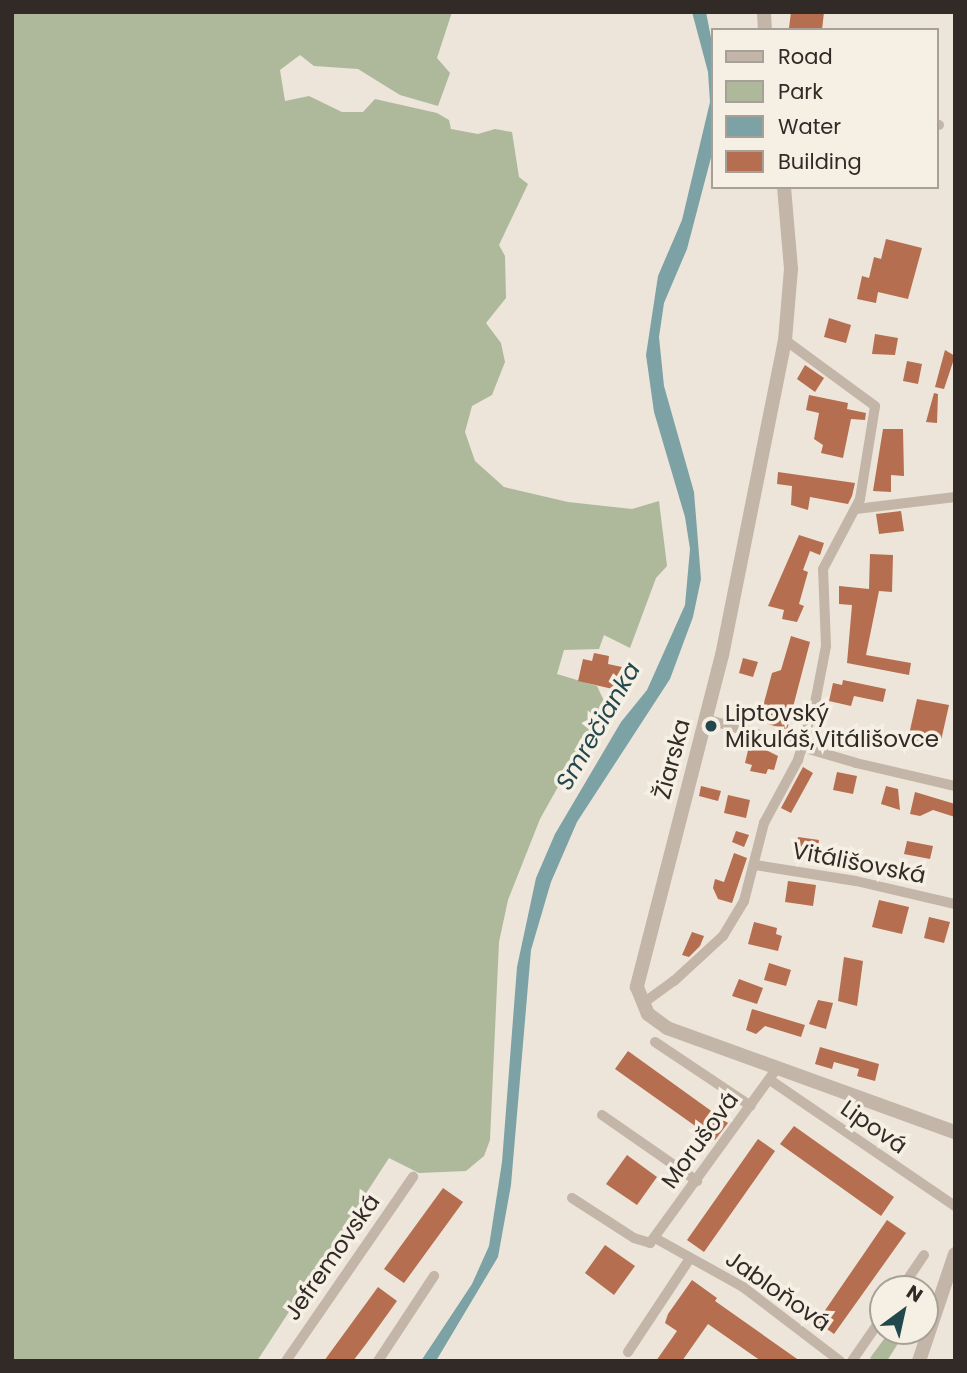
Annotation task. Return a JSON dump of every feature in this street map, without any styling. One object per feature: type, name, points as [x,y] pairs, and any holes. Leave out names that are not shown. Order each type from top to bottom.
[{"type":"street","name":"Žiarska","points":[[642,1004],[639,968],[706,719],[785,340],[791,269],[784,189]]},
{"type":"street","name":"Vitálišovská","points":[[642,1004],[674,981],[723,936],[744,901],[770,807],[802,748],[826,646],[823,569],[836,538],[856,509],[875,406],[785,340]]},
{"type":"street","points":[[856,509],[955,497]]},
{"type":"street","points":[[706,719],[802,748],[955,786]]},
{"type":"street","name":"Vitálišovská","points":[[755,865],[856,881],[955,904]]},
{"type":"street","points":[[642,1004],[667,1028],[955,1132]]},
{"type":"street","points":[[655,1042],[751,1107]]},
{"type":"street","name":"Morušová","points":[[656,1238],[778,1067]]},
{"type":"street","name":"Lipová","points":[[770,1080],[955,1206]]},
{"type":"street","points":[[602,1115],[696,1181]]},
{"type":"street","name":"Jefremovská","points":[[289,1360],[413,1177]]},
{"type":"street","points":[[572,1198],[643,1242],[656,1238]]},
{"type":"street","name":"Jabloňová","points":[[656,1238],[689,1260],[743,1287],[840,1361]]},
{"type":"street","points":[[919,1361],[955,1254]]},
{"type":"street","points":[[911,1275],[925,1255]]},
{"type":"street","name":"Jabloňová","points":[[628,1352],[689,1260]]},
{"type":"street","points":[[378,1361],[434,1276]]},
{"type":"street","points":[[852,1361],[869,1336]]},
{"type":"green space","points":[[12,12],[452,12],[437,58],[450,73],[438,106],[400,95],[358,69],[314,66],[300,55],[280,70],[285,101],[309,96],[342,112],[363,112],[375,99],[437,113],[449,120],[451,129],[478,134],[495,129],[512,132],[519,177],[528,184],[499,245],[505,256],[506,298],[486,323],[501,343],[505,362],[492,395],[472,406],[465,432],[475,461],[504,487],[568,502],[632,509],[659,501],[667,566],[656,578],[630,648],[604,635],[599,649],[564,650],[557,674],[597,686],[605,703],[540,819],[508,900],[499,942],[490,1140],[484,1156],[466,1171],[419,1173],[389,1158],[257,1361],[12,1361]]},
{"type":"green space","points":[[880,1345],[897,1345],[887,1361],[874,1361],[870,1358]]},
{"type":"water","points":[[692,12],[706,12],[712,43],[712,154],[687,249],[664,303],[659,337],[664,386],[694,492],[701,579],[693,617],[670,679],[577,822],[551,882],[531,950],[511,1185],[498,1257],[436,1361],[421,1361],[472,1284],[489,1246],[502,1162],[517,967],[536,878],[555,834],[621,722],[647,690],[685,605],[690,549],[685,517],[654,412],[646,355],[658,276],[682,220],[710,102],[708,72]]},
{"type":"building","points":[[791,12],[824,12],[822,28],[789,28]]},
{"type":"building","points":[[886,239],[922,248],[908,299],[878,292],[876,303],[857,299],[862,276],[869,278],[874,257],[881,259]]},
{"type":"building","points":[[829,318],[851,325],[846,343],[824,337]]},
{"type":"building","points":[[875,334],[898,338],[895,355],[872,354]]},
{"type":"building","points":[[945,350],[955,356],[944,389],[935,387]]},
{"type":"building","points":[[907,361],[922,364],[918,384],[903,381]]},
{"type":"building","points":[[805,365],[824,378],[815,392],[797,379]]},
{"type":"building","points":[[934,393],[938,394],[937,423],[926,422]]},
{"type":"building","points":[[809,395],[848,403],[847,409],[866,413],[865,420],[851,419],[843,458],[821,453],[823,445],[814,439],[819,413],[806,410]]},
{"type":"building","points":[[883,429],[903,429],[904,476],[891,475],[891,492],[873,491]]},
{"type":"building","points":[[778,472],[855,483],[852,496],[848,504],[810,497],[808,510],[791,505],[792,486],[777,484]]},
{"type":"building","points":[[901,511],[904,531],[879,534],[876,514]]},
{"type":"building","points":[[799,535],[824,543],[820,555],[810,551],[803,570],[808,572],[799,604],[804,606],[797,622],[782,619],[784,610],[768,606]]},
{"type":"building","points":[[870,554],[893,555],[892,592],[879,591],[866,655],[911,663],[909,675],[847,663],[852,605],[839,604],[839,586],[869,589]]},
{"type":"building","points":[[791,636],[810,642],[787,730],[759,721],[772,673],[781,670]]},
{"type":"building","points":[[594,653],[609,656],[608,664],[622,667],[617,690],[578,681],[583,659],[592,661]]},
{"type":"building","points":[[743,658],[758,662],[753,677],[739,673]]},
{"type":"building","points":[[843,680],[886,689],[883,702],[854,696],[851,706],[829,701],[833,683],[842,685]]},
{"type":"building","points":[[917,699],[949,705],[940,745],[908,739]]},
{"type":"building","points":[[750,742],[778,756],[774,770],[768,769],[766,774],[750,771],[752,765],[745,763]]},
{"type":"building","points":[[803,767],[813,773],[791,813],[781,808]]},
{"type":"building","points":[[837,772],[857,776],[853,794],[833,790]]},
{"type":"building","points":[[701,786],[721,791],[718,801],[699,796]]},
{"type":"building","points":[[886,786],[898,789],[900,810],[881,804]]},
{"type":"building","points":[[915,792],[955,804],[955,817],[933,810],[920,816],[910,814]]},
{"type":"building","points":[[728,795],[750,800],[746,818],[724,813]]},
{"type":"building","points":[[736,831],[749,835],[744,847],[732,842]]},
{"type":"building","points":[[798,837],[819,840],[816,860],[795,857]]},
{"type":"building","points":[[907,841],[933,846],[930,859],[904,854]]},
{"type":"building","points":[[734,853],[747,858],[732,903],[718,899],[713,888],[715,879],[724,882]]},
{"type":"building","points":[[788,881],[816,885],[813,906],[785,902]]},
{"type":"building","points":[[879,900],[909,907],[902,934],[872,927]]},
{"type":"building","points":[[929,917],[950,922],[944,943],[924,938]]},
{"type":"building","points":[[754,922],[777,928],[776,934],[782,936],[778,951],[748,944]]},
{"type":"building","points":[[692,932],[704,936],[700,946],[689,957],[682,955]]},
{"type":"building","points":[[844,957],[863,961],[857,1006],[838,1001]]},
{"type":"building","points":[[769,963],[791,970],[786,986],[764,980]]},
{"type":"building","points":[[739,979],[763,988],[757,1004],[732,996]]},
{"type":"building","points":[[818,1000],[833,1003],[826,1029],[809,1024]]},
{"type":"building","points":[[752,1009],[805,1025],[801,1037],[765,1026],[756,1034],[746,1030]]},
{"type":"building","points":[[820,1047],[879,1064],[875,1081],[857,1076],[859,1069],[834,1062],[832,1069],[815,1064]]},
{"type":"building","points":[[628,1051],[728,1123],[715,1140],[615,1069]]},
{"type":"building","points":[[794,1126],[894,1197],[881,1216],[780,1144]]},
{"type":"building","points":[[758,1139],[775,1151],[704,1252],[687,1240]]},
{"type":"building","points":[[627,1155],[657,1177],[637,1205],[606,1184]]},
{"type":"building","points":[[443,1188],[463,1202],[404,1283],[384,1269]]},
{"type":"building","points":[[887,1220],[906,1233],[876,1275],[869,1275],[869,1285],[834,1334],[817,1322]]},
{"type":"building","points":[[605,1245],[635,1266],[614,1295],[585,1273]]},
{"type":"building","points":[[692,1280],[717,1298],[715,1301],[800,1361],[761,1361],[708,1324],[682,1361],[656,1361],[677,1331],[665,1323],[668,1314]]},
{"type":"building","points":[[378,1287],[397,1301],[366,1344],[353,1361],[324,1361]]},
{"type":"place","name":"Liptovský Mikuláš,Vitálišovce","points":[[711,726]]},
{"type":"water label","name":"Smrečianka","points":[[598,726]]}]
